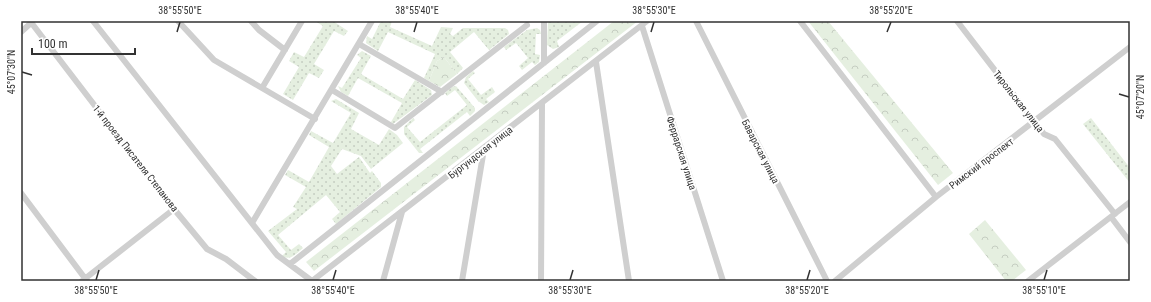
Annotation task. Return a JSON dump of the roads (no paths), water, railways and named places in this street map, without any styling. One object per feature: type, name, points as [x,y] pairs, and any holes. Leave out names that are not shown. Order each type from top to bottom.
[{"type":"street","points":[[94,21],[277,256],[312,281]]},
{"type":"street","points":[[178,21],[214,60],[315,119]]},
{"type":"street","points":[[262,88],[302,21]]},
{"type":"street","points":[[252,223],[372,21]]},
{"type":"street","points":[[544,21],[544,63]]},
{"type":"street","points":[[290,264],[597,21]]},
{"type":"street","name":"Бургундская улица","points":[[312,281],[648,21]]},
{"type":"street","name":"Баварская улица","points":[[696,21],[827,281]]},
{"type":"street","points":[[800,21],[936,198]]},
{"type":"street","name":"Тирольская улица","points":[[957,21],[1046,136],[1055,139],[1113,215],[1130,242]]},
{"type":"street","points":[[21,32],[31,22]]},
{"type":"street","name":"1-й проезд Писателя Степанова","points":[[31,22],[174,209],[207,249],[226,259],[255,281]]},
{"type":"street","points":[[252,22],[285,50]]},
{"type":"street","points":[[332,90],[395,128],[527,25]]},
{"type":"street","name":"Феррарская улица","points":[[642,26],[723,281]]},
{"type":"street","points":[[359,44],[442,92]]},
{"type":"street","name":"Римский проспект","points":[[835,281],[936,198],[1130,47]]},
{"type":"street","points":[[596,62],[629,281]]},
{"type":"street","points":[[541,281],[542,104]]},
{"type":"street","points":[[462,281],[484,149]]},
{"type":"street","points":[[21,193],[84,280],[174,209]]},
{"type":"street","points":[[1028,281],[1130,202]]},
{"type":"street","points":[[383,281],[402,212]]}]
